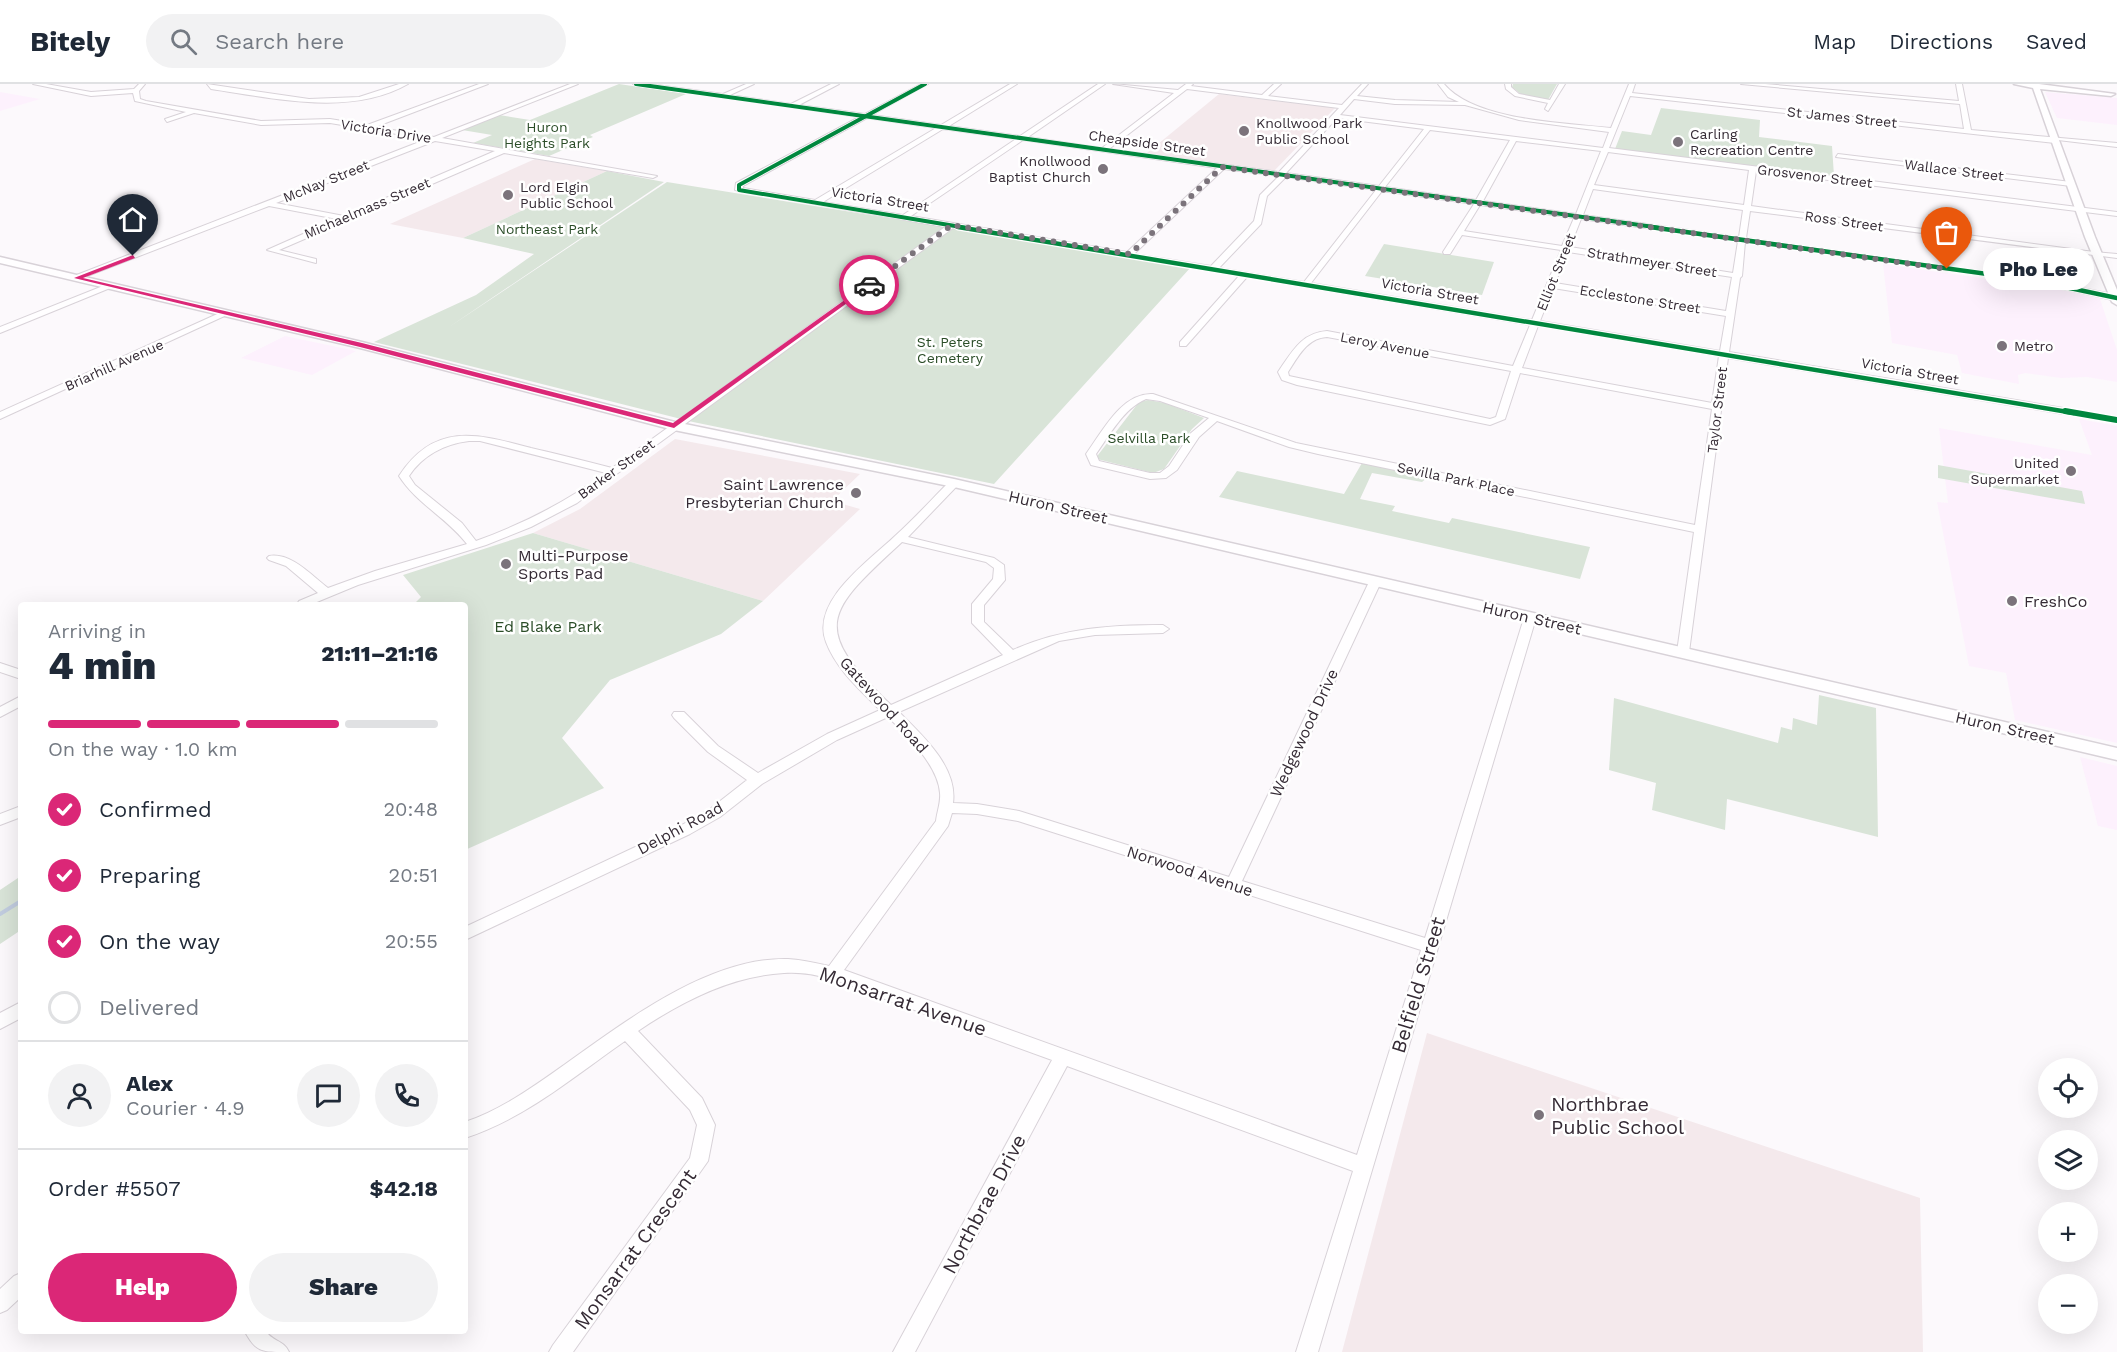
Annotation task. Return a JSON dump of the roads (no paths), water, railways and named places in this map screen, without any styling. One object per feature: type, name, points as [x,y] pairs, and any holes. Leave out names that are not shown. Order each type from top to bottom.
[{"type":"main road","points":[[2018,84],[2114,95]]},
{"type":"main road","points":[[2049,84],[2071,89]]},
{"type":"main road","points":[[2035,85],[2114,95]]},
{"type":"main road","points":[[2035,85],[2080,210],[2116,299]]},
{"type":"main road","name":"Huron Street","points":[[0,261],[362,345],[674,426],[954,483],[2117,754]]},
{"type":"street","points":[[36,84],[91,94],[136,91],[142,84]]},
{"type":"street","points":[[210,84],[211,87],[309,101],[360,99],[405,84]]},
{"type":"street","points":[[368,127],[485,84]]},
{"type":"street","name":"McNay Street","points":[[77,278],[575,84]]},
{"type":"street","name":"Cheapside Street","points":[[636,84],[659,85],[942,128],[2030,280],[2116,299]]},
{"type":"street","points":[[724,96],[751,84]]},
{"type":"street","points":[[792,106],[836,84]]},
{"type":"street","points":[[866,116],[925,84]]},
{"type":"street","points":[[816,203],[1014,84]]},
{"type":"street","points":[[904,217],[1102,84]]},
{"type":"street","points":[[1116,84],[1180,92]]},
{"type":"street","points":[[1263,96],[1278,84]]},
{"type":"street","points":[[1214,268],[1258,222],[1264,195],[1283,176],[1281,174],[1365,84]]},
{"type":"street","points":[[1441,84],[1446,93],[1468,104],[1502,114],[1613,130]]},
{"type":"street","points":[[1508,84],[1508,88],[1517,95],[1552,102]]},
{"type":"street","points":[[1541,121],[1562,84]]},
{"type":"street","name":"Elliot Street","points":[[1490,422],[1500,419],[1516,370],[1632,84]]},
{"type":"street","points":[[1744,84],[1964,103]]},
{"type":"street","points":[[1959,84],[1968,131]]},
{"type":"street","points":[[1102,150],[1188,85],[1344,107]]},
{"type":"street","name":"Victoria Drive","points":[[136,91],[137,100],[145,103],[194,112],[261,123],[325,121],[653,176]]},
{"type":"street","name":"St James Street","points":[[1628,94],[2117,145]]},
{"type":"street","points":[[1353,97],[1420,104],[1468,104]]},
{"type":"street","points":[[167,120],[194,112]]},
{"type":"street","name":"Victoria Street","points":[[866,116],[739,184],[739,190],[2117,420]]},
{"type":"street","name":"Grosvenor Street","points":[[1334,117],[2117,214]]},
{"type":"street","points":[[1307,284],[1428,128]]},
{"type":"street","points":[[1447,252],[1514,139]]},
{"type":"street","name":"Michaelmass Street","points":[[313,261],[271,250],[504,150]]},
{"type":"street","name":"Wallace Street","points":[[1838,156],[2071,184]]},
{"type":"street","points":[[1130,254],[1222,167]]},
{"type":"street","name":"Taylor Street","points":[[1683,652],[1724,354],[1753,169]]},
{"type":"street","name":"Ross Street","points":[[1591,187],[2117,256]]},
{"type":"street","points":[[270,203],[343,218]]},
{"type":"street","name":"Barker Street","points":[[307,602],[387,570],[474,544],[547,516],[582,495],[952,225]]},
{"type":"street","name":"Strathmeyer Street","points":[[1459,232],[1738,276]]},
{"type":"street","name":"Michaelmass Street","points":[[303,265],[322,256]]},
{"type":"street","points":[[1183,344],[1246,273]]},
{"type":"street","name":"Ecclestone Street","points":[[1550,285],[1731,314]]},
{"type":"street","points":[[0,330],[111,286]]},
{"type":"street","name":"Briarhill Avenue","points":[[0,416],[227,313]]},
{"type":"street","name":"Leroy Avenue","points":[[1490,422],[1297,382],[1285,378],[1283,372],[1306,339],[1318,333],[1718,407]]},
{"type":"street","name":"Sevilla Park Place","points":[[1215,418],[1195,435],[1173,468],[1162,476],[1150,476],[1095,463],[1091,454],[1131,404],[1140,398],[1162,399],[1318,451],[1701,530]]},
{"type":"street","points":[[474,544],[458,525],[411,487],[404,476],[410,464],[445,442],[464,437],[480,438],[612,471]]},
{"type":"street","name":"Gatewood Road","points":[[949,808],[939,769],[921,743],[852,672],[834,649],[828,633],[831,615],[848,588],[954,483]]},
{"type":"street","points":[[900,538],[990,560],[1000,567],[999,580],[978,604],[978,623],[1011,656]]},
{"type":"street","points":[[273,558],[291,564],[326,593]]},
{"type":"street","name":"Wedgewood Drive","points":[[1233,884],[1375,582]]},
{"type":"street","name":"Belfield Street","points":[[1307,1352],[1530,618]]},
{"type":"street","name":"Delphi Road","points":[[468,933],[685,830],[715,813],[758,780],[832,737],[1011,656],[1053,639],[1081,632],[1118,628],[1163,629]]},
{"type":"street","points":[[0,667],[18,674]]},
{"type":"street","points":[[0,713],[18,702]]},
{"type":"street","points":[[679,715],[713,749],[758,780]]},
{"type":"street","points":[[833,973],[943,822],[949,808]]},
{"type":"street","name":"Norwood Avenue","points":[[949,808],[977,809],[1019,816],[1429,946]]},
{"type":"street","points":[[0,820],[18,812]]},
{"type":"street","name":"Monsarrat Avenue","points":[[468,1129],[482,1125],[531,1098],[626,1030],[680,996],[731,974],[785,966],[833,973],[1363,1166]]},
{"type":"street","points":[[0,1022],[18,1011]]},
{"type":"street","name":"Monsarrat Crescent","points":[[560,1352],[699,1161],[706,1125],[696,1104],[626,1030]]},
{"type":"street","name":"Northbrae Drive","points":[[904,1352],[1063,1056]]},
{"type":"street","points":[[0,1303],[18,1286]]},
{"type":"street","points":[[256,1334],[260,1342],[278,1352]]},
{"type":"waterway","points":[[0,914],[18,903]]},
{"type":"place","name":"Knollwood Park Public School","points":[[1244,131]]},
{"type":"place","name":"Carling Recreation Centre","points":[[1678,142]]},
{"type":"place","name":"Knollwood Baptist Church","points":[[1103,169]]},
{"type":"place","name":"Lord Elgin Public School","points":[[508,195]]},
{"type":"place","name":"Pho Lee","points":[[1947,269]]},
{"type":"place","name":"Metro","points":[[2002,346]]},
{"type":"place","name":"United Supermarket","points":[[2071,471]]},
{"type":"place","name":"Saint Lawrence Presbyterian Church","points":[[856,493]]},
{"type":"place","name":"Multi-Purpose Sports Pad","points":[[506,564]]},
{"type":"place","name":"FreshCo","points":[[2012,601]]},
{"type":"place","name":"Northbrae Public School","points":[[1539,1115]]},
{"type":"park label","name":"Huron Heights Park","points":[[547,136]]},
{"type":"park label","name":"Northeast Park","points":[[547,229]]},
{"type":"park label","name":"St. Peters Cemetery","points":[[950,350]]},
{"type":"park label","name":"Selvilla Park","points":[[1149,438]]},
{"type":"park label","name":"Ed Blake Park","points":[[548,626]]}]
